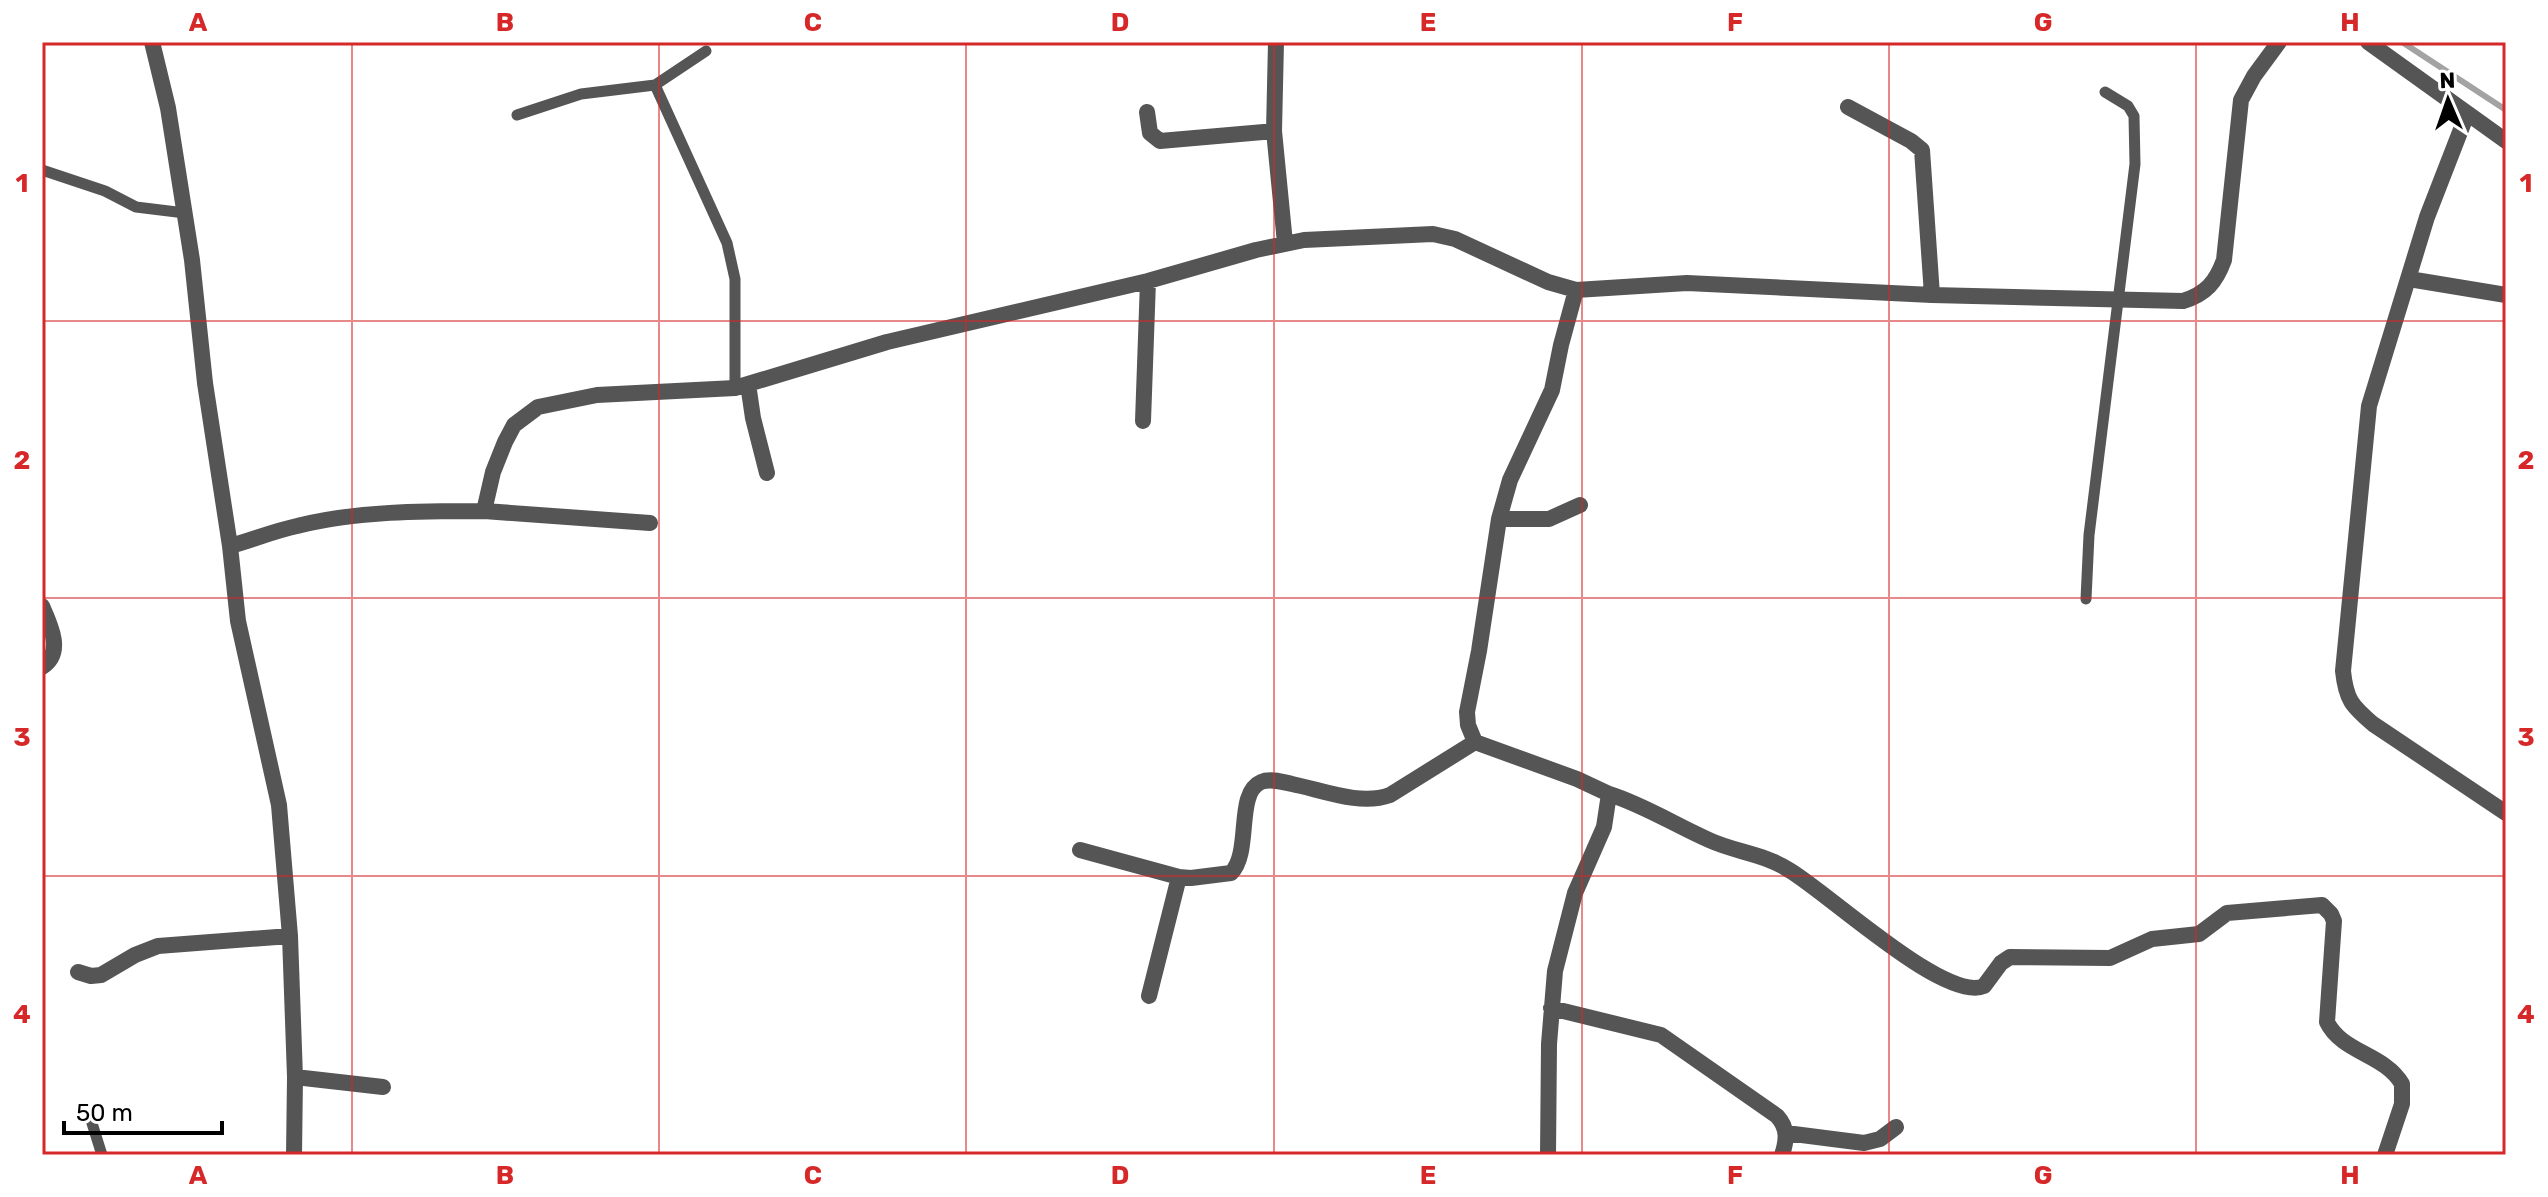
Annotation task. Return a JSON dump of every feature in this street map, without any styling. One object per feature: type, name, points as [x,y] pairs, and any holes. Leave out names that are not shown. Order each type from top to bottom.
[{"type":"street","points":[[152,42],[168,108],[185,213],[240,636],[279,805],[290,936],[295,1077],[294,1155]]},
{"type":"street","points":[[1276,42],[1274,131],[1285,243]]},
{"type":"street","points":[[484,511],[493,472],[505,442],[514,425],[538,407],[597,395],[741,386],[918,334],[1148,281],[1285,243],[1351,236],[1433,234],[1455,239],[1548,282],[1576,290],[1687,283],[1932,295],[2183,301],[2198,297],[2219,275],[2230,224],[2241,100],[2279,42]]},
{"type":"street","points":[[2368,42],[2506,141]]},
{"type":"street","points":[[1848,107],[1922,150],[1932,295]]},
{"type":"street","points":[[1147,112],[1150,133],[1160,141],[1274,131]]},
{"type":"street","points":[[2467,114],[2427,217],[2369,406],[2343,671],[2345,693],[2355,708],[2373,724],[2506,813]]},
{"type":"street","points":[[2409,279],[2506,295]]},
{"type":"street","points":[[1143,421],[1148,281]]},
{"type":"street","points":[[1576,290],[1552,390],[1510,480],[1499,519],[1467,712],[1470,733],[1475,742],[1627,799],[1711,841],[1755,854],[1788,869],[1901,954],[1943,979],[1967,989],[1984,986],[2001,963],[2010,957],[2110,958],[2152,939],[2199,934],[2227,913],[2322,905],[2334,921],[2327,1022],[2332,1032],[2345,1044],[2391,1070],[2402,1084],[2402,1104],[2385,1155]]},
{"type":"street","points":[[741,386],[767,473]]},
{"type":"street","points":[[1499,519],[1549,519],[1580,505]]},
{"type":"street","points":[[230,546],[299,526],[384,513],[484,511],[650,523]]},
{"type":"street","points":[[42,606],[51,627],[54,652],[53,658],[42,667]]},
{"type":"street","points":[[1080,850],[1179,877],[1231,873],[1241,859],[1248,799],[1255,786],[1262,781],[1276,781],[1354,799],[1379,799],[1475,742]]},
{"type":"street","points":[[1548,1155],[1551,1008],[1555,971],[1575,893],[1604,827],[1609,794]]},
{"type":"street","points":[[1149,996],[1179,877]]},
{"type":"street","points":[[78,972],[101,975],[135,955],[158,946],[290,936]]},
{"type":"street","points":[[1551,1008],[1661,1035],[1768,1108],[1784,1123],[1786,1133],[1782,1155]]},
{"type":"street","points":[[295,1077],[383,1087]]},
{"type":"street","points":[[1786,1133],[1864,1143],[1880,1139],[1896,1127]]},
{"type":"lane","points":[[517,115],[581,94],[655,85],[706,51]]},
{"type":"lane","points":[[655,85],[727,243],[735,279],[741,386]]},
{"type":"lane","points":[[2086,599],[2089,535],[2135,164],[2134,116],[2128,106],[2105,92]]},
{"type":"lane","points":[[42,170],[105,191],[136,207],[185,213]]},
{"type":"lane","points":[[91,1120],[102,1155]]},
{"type":"waterway","points":[[2402,42],[2506,110]]}]
